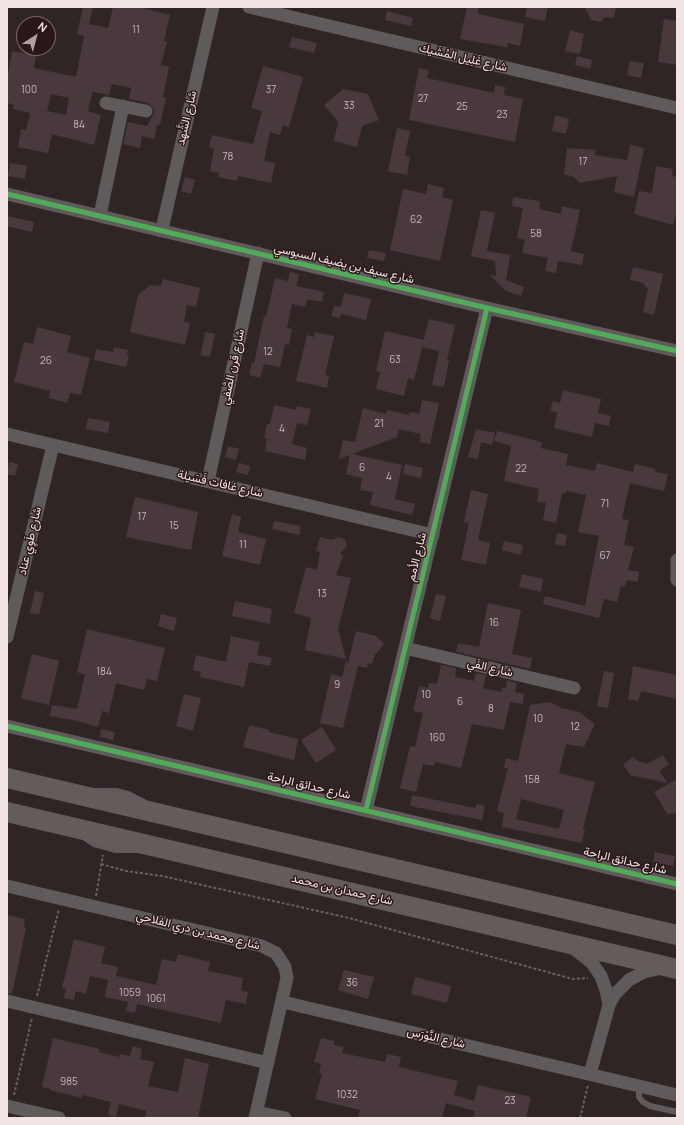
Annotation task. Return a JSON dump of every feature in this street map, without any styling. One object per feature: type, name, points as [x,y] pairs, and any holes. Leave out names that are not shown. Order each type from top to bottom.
[{"type":"main road","points":[[7,778],[677,935]]},
{"type":"main road","name":"شارع حمدان بن محمد","points":[[7,812],[672,968]]},
{"type":"street","name":"شارع الشَّهد","points":[[162,229],[213,7]]},
{"type":"street","name":"شارع غَلِيل المُشَيك","points":[[249,7],[677,108]]},
{"type":"street","points":[[106,103],[146,111]]},
{"type":"street","points":[[100,215],[123,106]]},
{"type":"street","name":"شارع سيف بن يضيف السبوسي","points":[[7,194],[162,229],[488,308],[677,351]]},
{"type":"street","name":"شارع قرن الصَّفي","points":[[208,482],[258,253]]},
{"type":"street","name":"شارع الأمم","points":[[366,810],[488,308]]},
{"type":"street","name":"شارع غافات فَسَيلة","points":[[7,434],[433,535]]},
{"type":"street","name":"شارع طَوِي عناد","points":[[7,637],[52,445]]},
{"type":"street","points":[[677,560],[677,580]]},
{"type":"street","name":"شارع الفَي","points":[[405,648],[574,688]]},
{"type":"street","name":"شارع حدائق الراحة","points":[[7,726],[677,884]]},
{"type":"street","name":"شارع محمد بن دري الفلاحي","points":[[7,886],[269,949],[279,958],[286,972],[283,1002],[256,1115],[285,1118]]},
{"type":"street","points":[[567,944],[581,952],[592,963],[601,976],[609,1005]]},
{"type":"street","points":[[590,1074],[609,1005],[615,994],[629,980],[644,972],[672,968]]},
{"type":"street","points":[[7,1001],[268,1062]]},
{"type":"street","name":"شارع النَّوْرَس","points":[[283,1002],[677,1095]]},
{"type":"street","points":[[9,1106],[60,1118]]},
{"type":"lane","points":[[71,827],[89,841],[104,848],[127,851],[152,846]]},
{"type":"lane","points":[[639,1086],[639,1097],[646,1104],[677,1112]]},
{"type":"path","points":[[94,906],[104,848]]},
{"type":"path","points":[[101,864],[126,871],[162,876],[349,918],[573,978],[601,976]]},
{"type":"path","points":[[9,1106],[59,906]]},
{"type":"path","points":[[580,1118],[590,1074]]},
{"type":"building","points":[[83,7],[93,7],[89,24],[108,28],[113,7],[139,7],[170,15],[164,41],[167,42],[161,65],[169,67],[163,97],[166,98],[160,125],[157,125],[154,139],[142,136],[140,148],[123,144],[128,122],[147,126],[154,113],[154,109],[148,103],[129,99],[131,88],[112,84],[109,95],[92,93],[88,111],[101,115],[94,145],[52,134],[48,153],[18,147],[21,129],[26,130],[30,113],[13,109],[14,105],[7,103],[7,80],[12,51],[16,52],[16,56],[36,56],[34,68],[76,77],[84,36],[77,34]],"holes":[[[51,94],[69,98],[66,115],[47,111]]]},
{"type":"building","points":[[467,7],[479,7],[478,14],[524,24],[520,46],[508,43],[507,47],[460,39]]},
{"type":"building","points":[[527,7],[548,7],[545,21],[525,17]]},
{"type":"building","points":[[585,7],[616,7],[614,18],[605,17],[601,22],[591,20]]},
{"type":"building","points":[[387,11],[413,18],[411,26],[385,20]]},
{"type":"building","points":[[664,19],[677,21],[677,65],[658,62]]},
{"type":"building","points":[[570,30],[584,34],[580,54],[565,51]]},
{"type":"building","points":[[292,37],[317,43],[314,53],[289,47]]},
{"type":"building","points":[[577,56],[592,60],[590,69],[575,65]]},
{"type":"building","points":[[630,61],[644,63],[641,78],[627,75]]},
{"type":"building","points":[[263,66],[303,77],[289,127],[283,125],[280,135],[270,132],[264,161],[275,163],[271,183],[238,176],[237,181],[218,177],[219,173],[210,171],[214,149],[209,147],[212,135],[253,144],[262,111],[251,108]]},
{"type":"building","points":[[419,68],[429,70],[427,78],[494,93],[495,85],[505,87],[504,95],[523,99],[515,142],[409,120]]},
{"type":"building","points":[[343,89],[368,94],[379,120],[362,126],[357,147],[334,141],[338,122],[324,105]]},
{"type":"building","points":[[555,115],[569,119],[566,134],[552,131]]},
{"type":"building","points":[[397,128],[410,131],[405,156],[410,157],[407,175],[388,171]]},
{"type":"building","points":[[630,145],[644,148],[634,197],[614,192],[617,176],[580,183],[574,177],[564,174],[567,148],[596,150],[595,155],[627,160]]},
{"type":"building","points":[[10,163],[27,166],[25,179],[8,176]]},
{"type":"building","points":[[656,166],[673,169],[672,176],[677,177],[677,212],[673,225],[634,214],[639,191],[652,193]]},
{"type":"building","points":[[185,177],[195,180],[191,194],[181,191]]},
{"type":"building","points":[[428,184],[444,188],[442,197],[453,200],[440,261],[390,250],[403,189],[426,194]]},
{"type":"building","points":[[513,197],[540,201],[539,209],[561,214],[562,206],[580,210],[571,251],[584,254],[582,265],[558,261],[556,273],[545,271],[548,258],[522,253],[525,240],[517,238],[523,208],[512,206]]},
{"type":"building","points":[[481,210],[495,213],[487,251],[510,255],[506,280],[524,287],[521,296],[506,291],[489,274],[496,276],[495,261],[471,256]]},
{"type":"building","points":[[7,216],[34,222],[32,232],[7,226]]},
{"type":"building","points":[[369,250],[386,253],[384,261],[367,258]]},
{"type":"building","points":[[633,267],[663,274],[654,315],[643,312],[648,289],[643,283],[630,280]]},
{"type":"building","points":[[290,272],[299,274],[296,286],[324,292],[322,302],[307,299],[305,307],[292,304],[287,328],[292,329],[289,345],[285,344],[280,367],[264,364],[260,378],[249,375],[252,362],[254,363],[264,316],[266,317],[275,278],[288,281]]},
{"type":"building","points":[[163,279],[200,288],[196,307],[187,305],[184,322],[190,323],[185,345],[130,332],[138,295],[150,285],[161,286]]},
{"type":"building","points":[[344,293],[371,299],[366,320],[341,314],[340,318],[331,316],[334,306],[341,307]]},
{"type":"building","points":[[429,319],[455,325],[447,360],[449,360],[444,387],[432,385],[439,351],[422,347]]},
{"type":"building","points":[[37,327],[71,336],[67,352],[90,358],[81,395],[70,393],[67,403],[49,398],[50,391],[14,382],[24,342],[33,344]]},
{"type":"building","points":[[385,331],[424,340],[414,380],[408,378],[404,396],[376,389],[380,372],[376,371]]},
{"type":"building","points":[[205,332],[215,334],[210,357],[201,355]]},
{"type":"building","points":[[315,332],[334,336],[325,375],[329,376],[327,388],[296,381],[307,335],[314,337]]},
{"type":"building","points":[[114,347],[128,350],[127,355],[129,356],[126,367],[94,360],[96,349],[113,352]]},
{"type":"building","points":[[563,390],[601,399],[598,413],[611,416],[609,426],[595,423],[592,437],[554,428],[557,412],[550,411],[553,401],[560,403]]},
{"type":"building","points":[[422,400],[439,403],[430,444],[420,442],[421,434],[399,429],[397,437],[352,454],[402,465],[395,499],[415,504],[412,515],[370,505],[373,492],[360,490],[362,478],[346,474],[350,455],[339,459],[343,440],[355,442],[363,408],[386,414],[387,410],[409,415],[410,412],[419,414]]},
{"type":"building","points":[[274,405],[296,410],[297,406],[311,409],[307,425],[297,423],[292,444],[307,448],[305,460],[265,451],[267,439],[264,438],[267,424],[270,424]]},
{"type":"building","points":[[88,418],[110,422],[108,433],[86,429]]},
{"type":"building","points":[[476,429],[495,433],[492,445],[481,442],[478,459],[468,457]]},
{"type":"building","points":[[497,431],[542,442],[541,448],[568,454],[566,465],[595,471],[597,463],[633,472],[635,464],[656,469],[655,472],[668,474],[664,491],[630,483],[622,519],[629,520],[624,545],[634,547],[628,570],[639,572],[638,582],[627,580],[625,587],[621,586],[617,602],[604,599],[599,618],[543,604],[545,596],[585,606],[599,536],[578,532],[586,495],[566,491],[565,494],[562,493],[556,523],[543,520],[546,503],[537,502],[539,489],[504,481],[511,446],[494,441]]},
{"type":"building","points":[[228,446],[239,449],[236,460],[225,457]]},
{"type":"building","points":[[9,462],[18,464],[15,476],[7,474]]},
{"type":"building","points":[[239,463],[250,466],[248,475],[236,472]]},
{"type":"building","points":[[405,464],[423,468],[421,478],[403,474]]},
{"type":"building","points":[[471,490],[488,494],[478,540],[490,543],[486,565],[461,560],[469,523],[464,522]]},
{"type":"building","points":[[135,497],[198,512],[191,550],[126,537]]},
{"type":"building","points":[[232,514],[241,517],[238,532],[266,539],[260,565],[222,556]]},
{"type":"building","points":[[274,521],[301,526],[299,535],[272,529]]},
{"type":"building","points":[[557,533],[567,535],[565,546],[555,544]]},
{"type":"building","points":[[320,537],[332,540],[338,537],[344,539],[347,545],[340,554],[343,556],[336,575],[351,578],[338,629],[346,659],[305,650],[311,618],[294,613],[306,567],[317,570],[320,552],[316,551]]},
{"type":"building","points":[[504,541],[523,545],[521,555],[502,550]]},
{"type":"building","points":[[522,574],[543,579],[541,592],[519,587]]},
{"type":"building","points":[[35,591],[44,593],[39,615],[30,613]]},
{"type":"building","points":[[436,594],[446,596],[440,621],[430,618]]},
{"type":"building","points":[[235,601],[272,609],[270,624],[232,616]]},
{"type":"building","points":[[488,603],[521,610],[512,654],[532,658],[530,669],[456,652],[458,643],[479,647]]},
{"type":"building","points":[[161,614],[177,618],[174,631],[158,626]]},
{"type":"building","points":[[87,629],[165,648],[157,681],[147,679],[144,690],[116,683],[109,713],[102,711],[98,727],[74,720],[50,716],[52,705],[77,709],[85,675],[77,672]]},
{"type":"building","points":[[356,631],[376,636],[384,644],[374,656],[372,664],[368,663],[367,668],[358,666],[343,728],[320,723],[331,674],[342,677],[346,660],[348,664]]},
{"type":"building","points":[[231,636],[260,642],[257,655],[272,658],[270,666],[249,662],[244,687],[200,677],[201,672],[193,670],[196,655],[226,662]]},
{"type":"building","points":[[32,654],[59,661],[49,705],[21,698]]},
{"type":"building","points":[[441,665],[456,668],[455,677],[474,681],[476,673],[486,675],[483,688],[501,692],[502,688],[506,688],[507,680],[517,683],[515,692],[524,694],[523,704],[510,702],[504,730],[472,724],[461,768],[435,762],[434,766],[423,764],[416,792],[400,788],[410,746],[415,747],[423,713],[413,711],[419,686],[428,688],[429,683],[437,684]]},
{"type":"building","points":[[633,666],[677,675],[677,699],[641,691],[638,701],[628,699]]},
{"type":"building","points":[[604,671],[614,673],[608,708],[597,706]]},
{"type":"building","points":[[184,694],[201,698],[193,731],[176,726]]},
{"type":"building","points":[[550,702],[561,708],[579,712],[595,724],[584,747],[566,744],[559,773],[595,782],[583,829],[585,829],[582,843],[502,827],[504,813],[497,811],[508,768],[504,768],[506,758],[518,761],[530,705]],"holes":[[[521,799],[564,810],[559,829],[516,819]]]},
{"type":"building","points":[[249,725],[269,730],[269,732],[298,739],[294,760],[243,747]]},
{"type":"building","points":[[322,727],[336,750],[316,763],[301,740]]},
{"type":"building","points":[[101,729],[115,732],[113,740],[100,737]]},
{"type":"building","points":[[663,755],[669,764],[659,771],[668,783],[630,775],[623,764],[633,757],[638,761],[647,764]]},
{"type":"building","points":[[677,779],[677,813],[667,814],[654,792]]},
{"type":"building","points":[[412,795],[475,808],[477,804],[485,806],[482,820],[410,806]]},
{"type":"building","points":[[655,852],[675,856],[673,866],[653,862]]},
{"type":"building","points":[[7,915],[25,919],[24,927],[26,928],[12,994],[7,993]]},
{"type":"building","points":[[74,939],[105,947],[101,963],[118,967],[116,976],[156,985],[162,959],[176,962],[178,954],[210,962],[208,971],[243,978],[241,991],[248,992],[246,1004],[226,1000],[221,1023],[137,1004],[135,1013],[126,1011],[128,1002],[105,997],[108,980],[90,976],[86,994],[76,991],[74,1000],[64,998],[66,989],[62,988]]},
{"type":"building","points":[[344,970],[374,977],[368,999],[338,990]]},
{"type":"building","points":[[415,977],[451,986],[447,1003],[411,994]]},
{"type":"building","points":[[53,1038],[100,1049],[99,1052],[119,1057],[120,1054],[130,1056],[133,1046],[142,1049],[140,1059],[154,1062],[148,1086],[178,1092],[185,1058],[209,1064],[198,1118],[145,1118],[146,1111],[119,1104],[116,1117],[108,1115],[111,1102],[83,1095],[82,1098],[42,1087]]},
{"type":"building","points":[[321,1038],[334,1041],[334,1045],[344,1047],[342,1053],[385,1062],[387,1054],[401,1057],[399,1067],[458,1081],[454,1095],[474,1101],[478,1085],[531,1097],[526,1118],[473,1118],[475,1111],[446,1103],[442,1118],[358,1118],[360,1110],[315,1099],[322,1074],[319,1073],[321,1064],[314,1062]]},
{"type":"cycle path","points":[[7,194],[487,308],[677,351]]},
{"type":"cycle path","points":[[366,810],[487,308]]},
{"type":"cycle path","points":[[7,726],[677,884]]}]
